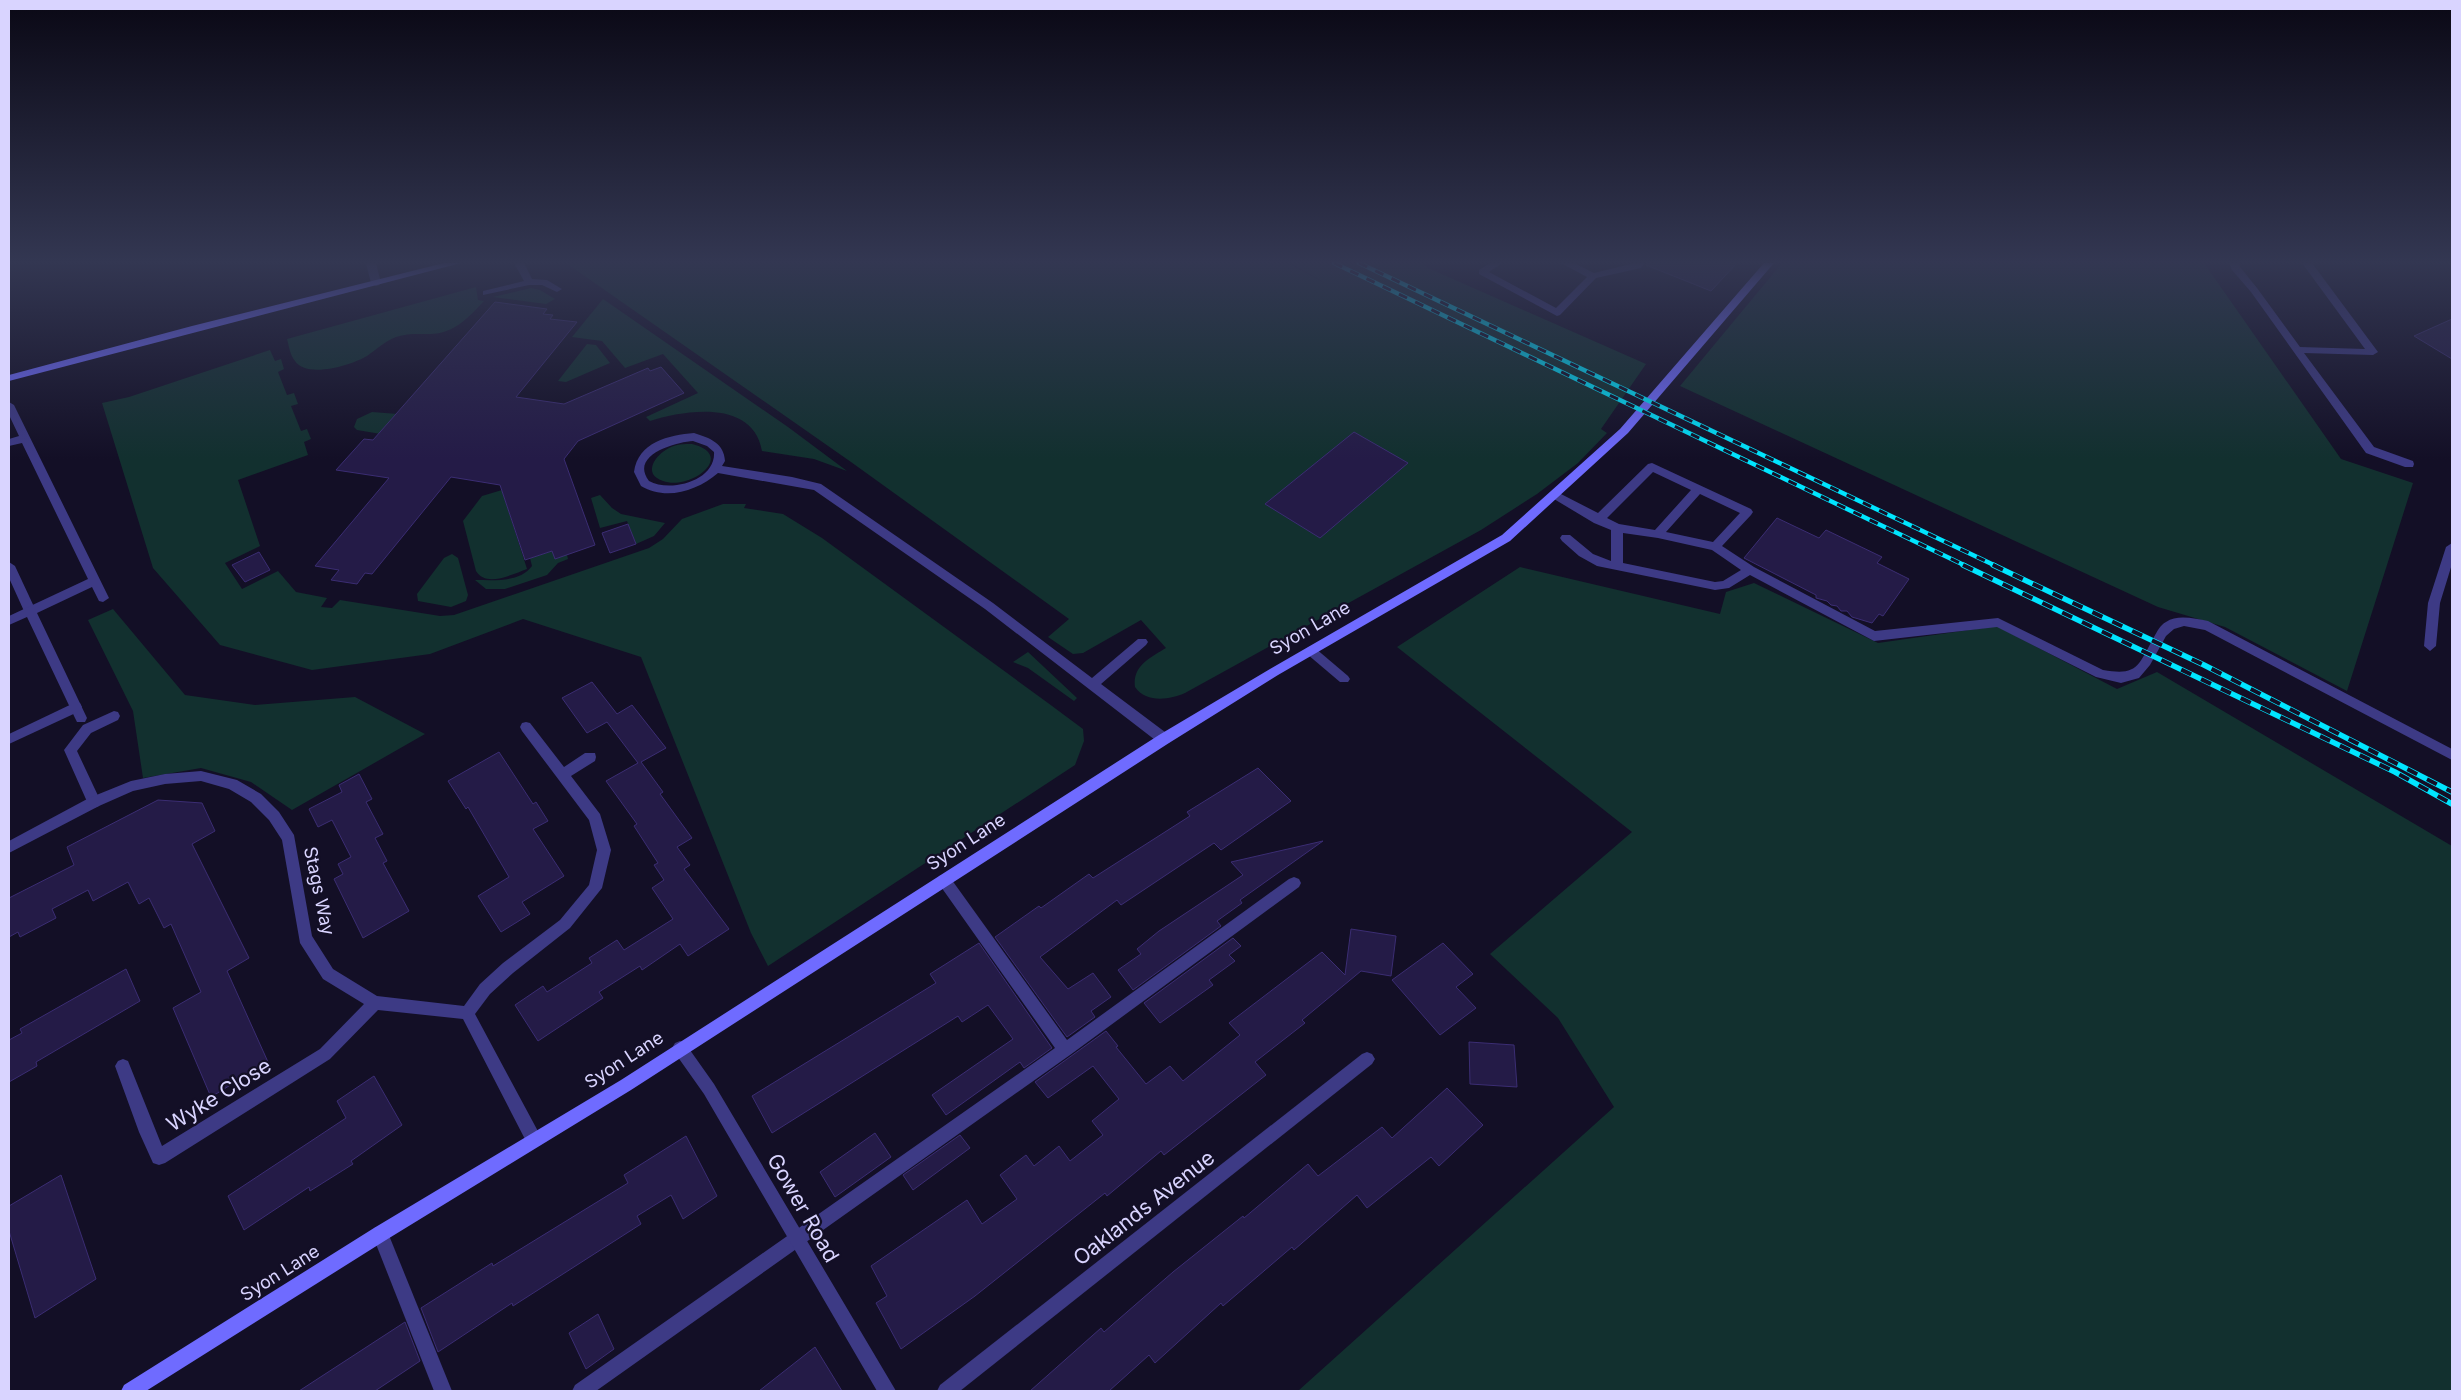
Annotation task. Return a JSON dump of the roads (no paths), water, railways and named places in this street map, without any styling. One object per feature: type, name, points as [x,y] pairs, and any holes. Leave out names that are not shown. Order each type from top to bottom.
[{"type":"main road","points":[[9,378],[201,328]]},
{"type":"main road","name":"Syon Lane","points":[[130,1391],[380,1234],[626,1085],[680,1048],[1164,739],[1311,650],[1506,538],[1555,496],[1624,432],[1660,387],[1712,328]]},
{"type":"street","points":[[2281,328],[2370,450],[2409,464]]},
{"type":"street","points":[[2297,350],[2373,352],[2355,328]]},
{"type":"street","points":[[9,404],[103,598]]},
{"type":"street","points":[[9,443],[26,438]]},
{"type":"street","points":[[716,469],[720,460],[719,452],[714,445],[706,440],[688,438],[669,441],[657,446],[641,462],[638,471],[641,479],[647,486],[670,491],[698,484],[716,469],[792,480],[817,487],[989,606],[1164,739]]},
{"type":"street","points":[[1598,520],[1652,467],[1747,512],[1715,546]]},
{"type":"street","points":[[1658,534],[1698,489]]},
{"type":"street","points":[[1555,496],[1598,520],[1617,528],[1658,534],[1715,546],[1750,570],[1874,636],[1998,622],[2100,674],[2121,678],[2136,675],[2146,662],[2162,633],[2170,625],[2184,622],[2208,626],[2452,755]]},
{"type":"street","points":[[1617,528],[1617,566]]},
{"type":"street","points":[[1566,538],[1587,557],[1600,564],[1715,586],[1725,585],[1750,570]]},
{"type":"street","points":[[2430,646],[2434,603],[2452,547]]},
{"type":"street","points":[[9,566],[78,712],[10,739]]},
{"type":"street","points":[[9,621],[95,580]]},
{"type":"street","points":[[1092,685],[1142,642]]},
{"type":"street","points":[[1311,650],[1344,679]]},
{"type":"street","points":[[94,802],[70,750],[87,730],[114,716]]},
{"type":"street","points":[[526,727],[595,818],[604,850],[595,888],[565,924],[508,968],[485,989],[467,1013],[534,1140]]},
{"type":"street","points":[[562,775],[590,757]]},
{"type":"street","name":"Stags Way","points":[[9,847],[94,802],[132,786],[165,778],[201,776],[232,784],[256,798],[274,816],[289,839],[305,938],[328,974],[375,1003],[467,1013]]},
{"type":"street","points":[[944,880],[1065,1050]]},
{"type":"street","points":[[581,1391],[1065,1050],[1294,883]]},
{"type":"street","name":"Wyke Close","points":[[123,1066],[147,1132],[159,1157],[325,1054],[375,1003]]},
{"type":"street","name":"Gower Road","points":[[680,1048],[709,1090],[887,1391]]},
{"type":"street","name":"Oaklands Avenue","points":[[946,1391],[1367,1059]]},
{"type":"street","points":[[380,1234],[443,1391]]},
{"type":"railway","points":[[1470,328],[1966,566]]},
{"type":"railway","points":[[1496,328],[1996,566]]},
{"type":"railway","points":[[1963,565],[2395,772],[2452,804]]},
{"type":"railway","points":[[1993,565],[2204,665],[2452,792]]}]
